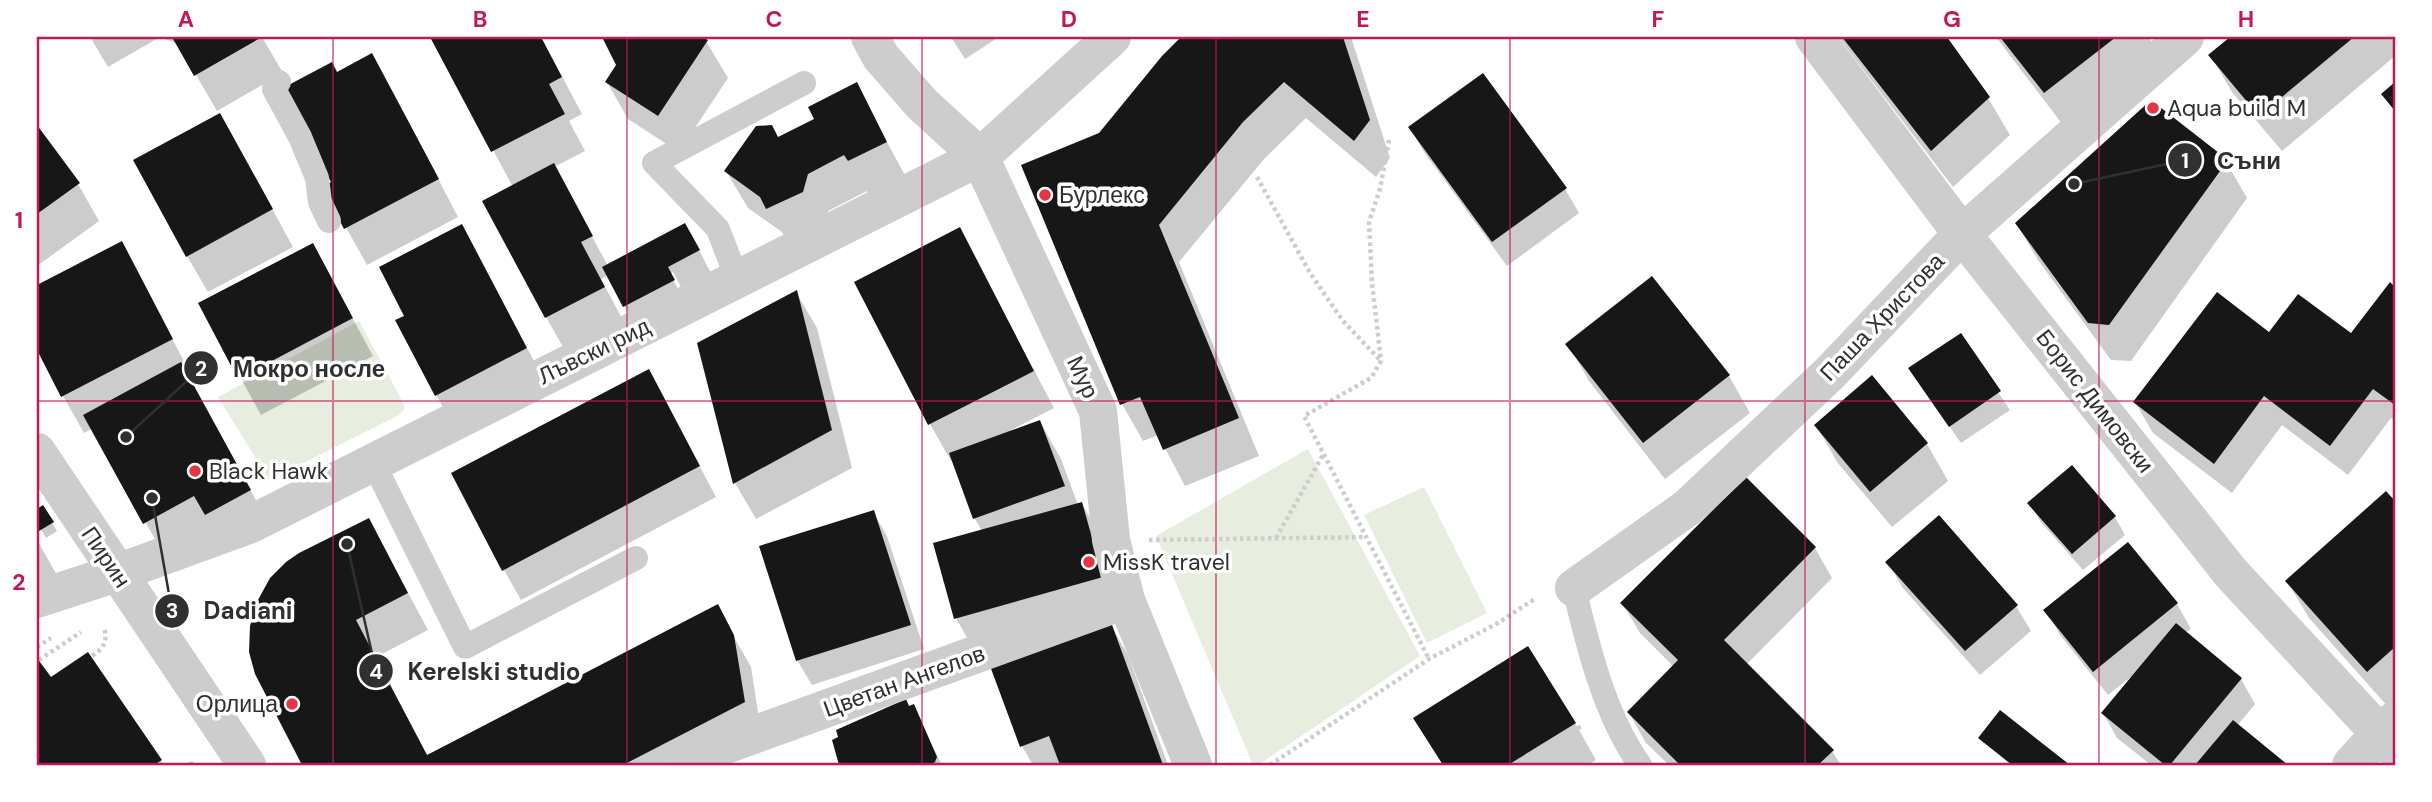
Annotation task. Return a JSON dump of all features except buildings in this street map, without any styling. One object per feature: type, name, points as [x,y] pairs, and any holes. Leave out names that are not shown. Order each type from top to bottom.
[{"type":"street","name":"Мур","points":[[870,37],[881,57],[922,104],[980,157],[1098,411],[1111,540],[1126,600],[1193,765]]},
{"type":"street","name":"Лъвски рид","points":[[37,599],[251,524],[980,157],[1112,37]]},
{"type":"street","name":"Борис Димовски","points":[[1814,37],[1962,234],[2231,573],[2390,734]]},
{"type":"street","name":"Паша Христова","points":[[1574,589],[1687,508],[1830,372],[1962,234],[2185,37]]},
{"type":"street","name":"Пирин","points":[[37,452],[247,765]]},
{"type":"street","name":"Цветан Ангелов","points":[[683,765],[712,750],[1126,600]]},
{"type":"street","points":[[2351,765],[2390,734]]},
{"type":"lane","points":[[279,82],[274,89],[300,137],[317,178],[320,202],[329,221]]},
{"type":"lane","points":[[737,279],[718,229],[654,163],[804,83]]},
{"type":"lane","points":[[373,462],[465,647],[636,558]]},
{"type":"lane","points":[[1574,589],[1587,641],[1624,743],[1640,765]]},
{"type":"path","points":[[1389,140],[1380,189],[1368,222],[1381,361],[1371,377],[1304,416],[1429,659]]},
{"type":"path","points":[[1257,177],[1310,273],[1343,321],[1381,361]]},
{"type":"path","points":[[1276,538],[1324,454]]},
{"type":"path","points":[[1164,540],[1366,537]]},
{"type":"path","points":[[1270,765],[1429,659],[1498,623],[1539,597],[1574,589]]},
{"type":"path","points":[[92,656],[101,650],[106,642],[104,628]]},
{"type":"path","points":[[39,660],[81,632]]},
{"type":"path","points":[[37,647],[56,635]]},
{"type":"path","points":[[1518,765],[1611,708]]},
{"type":"shaded area","points":[[359,321],[404,404],[404,410],[397,416],[269,480],[218,397]]},
{"type":"shaded area","points":[[1308,449],[1420,656],[1258,765],[1253,765],[1156,536]]},
{"type":"shaded area","points":[[1424,487],[1487,613],[1427,643],[1364,515]]},
{"type":"place","name":"Aqua build M","points":[[2153,108]]},
{"type":"place","name":"Съни","points":[[2074,184]]},
{"type":"place","name":"Бурлекс","points":[[1045,195]]},
{"type":"place","name":"Мокро носле","points":[[126,437]]},
{"type":"place","name":"Black Hawk","points":[[195,471]]},
{"type":"place","name":"Dadiani","points":[[152,498]]},
{"type":"place","name":"Kerelski studio","points":[[347,544]]},
{"type":"place","name":"MissK travel","points":[[1089,562]]},
{"type":"place","name":"Орлица","points":[[292,704]]}]
